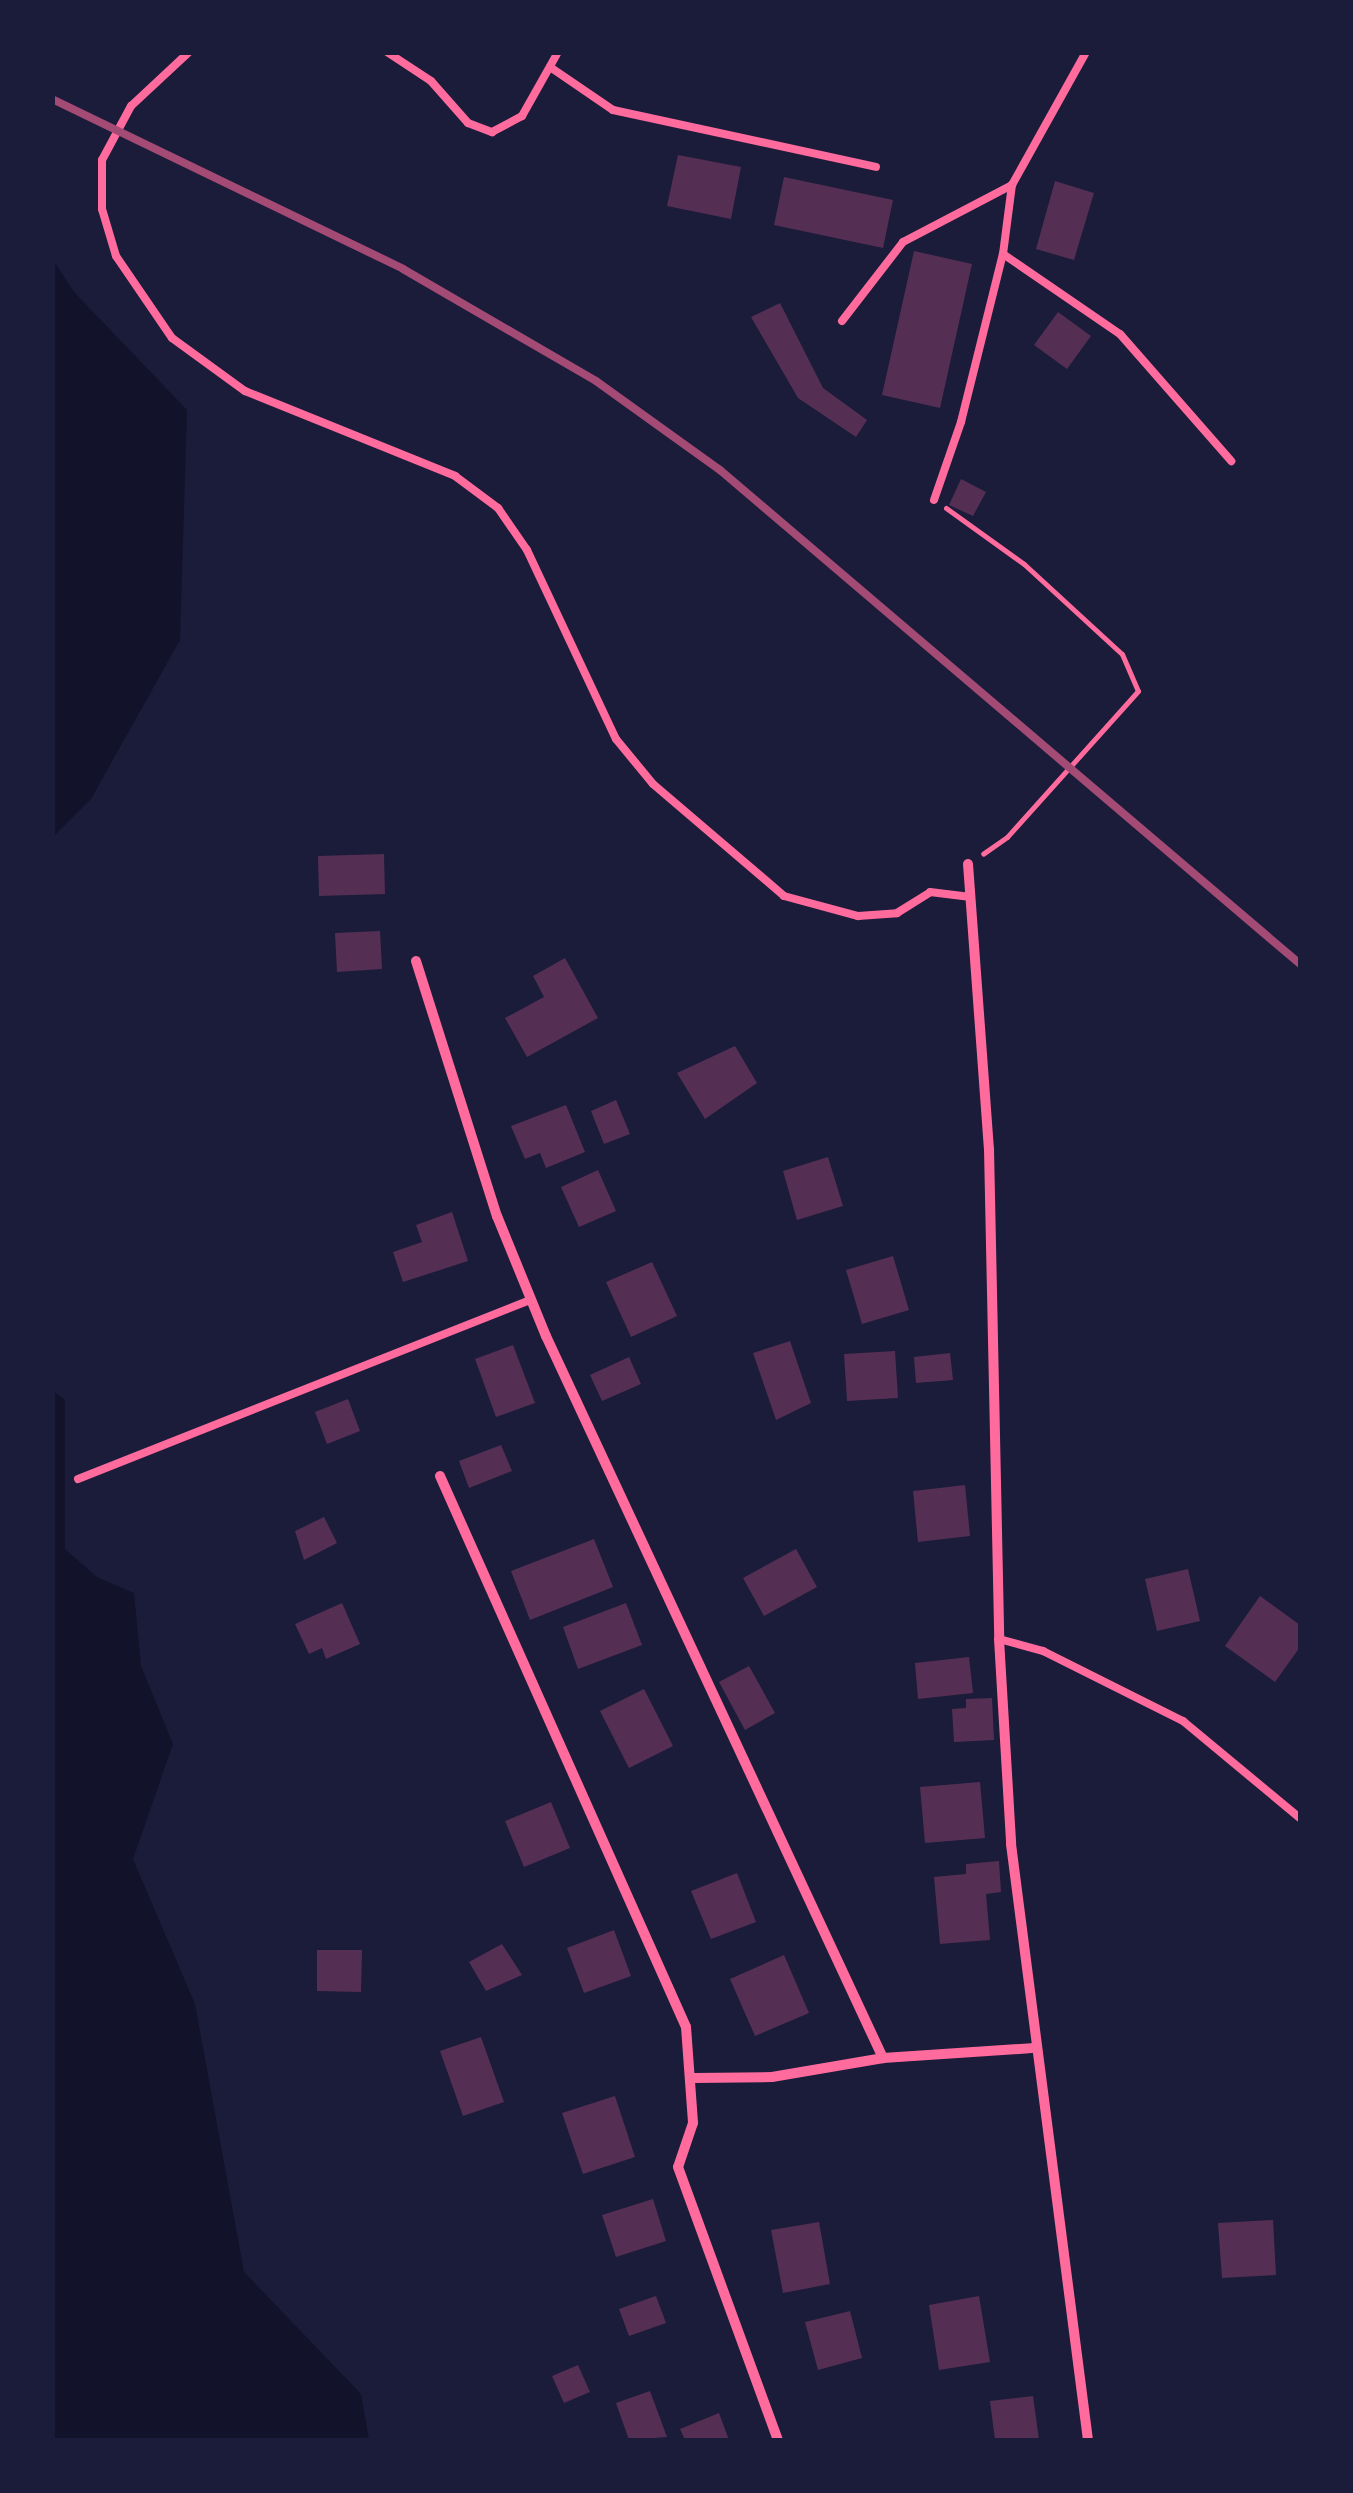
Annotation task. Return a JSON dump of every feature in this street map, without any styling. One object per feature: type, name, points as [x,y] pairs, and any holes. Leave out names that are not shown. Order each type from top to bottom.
[{"type":"street","points":[[968,864],[994,1246],[1000,1639],[1011,1844],[1032,2048],[1088,2440]]},
{"type":"street","points":[[416,961],[497,1216],[532,1300],[884,2058]]},
{"type":"street","points":[[440,1476],[666,1969],[686,2027],[694,2078],[693,2123],[678,2167],[778,2440]]},
{"type":"street","points":[[694,2078],[772,2077],[884,2058],[1032,2048]]},
{"type":"lane","points":[[189,52],[132,106],[102,160],[102,209],[116,256],[172,338],[245,391],[454,476],[498,508],[527,550],[616,739],[653,784],[784,896],[858,916],[897,913],[930,892],[969,897]]},
{"type":"lane","points":[[386,52],[431,80],[480,131],[522,116],[558,52]]},
{"type":"lane","points":[[934,500],[961,422],[1003,254],[1012,186],[1086,52]]},
{"type":"lane","points":[[550,68],[613,110],[876,167]]},
{"type":"lane","points":[[842,321],[903,242],[1012,186]]},
{"type":"lane","points":[[1003,254],[1120,334],[1231,461]]},
{"type":"lane","points":[[78,1478],[532,1300]]},
{"type":"lane","points":[[1000,1639],[1042,1651],[1183,1721],[1300,1818]]},
{"type":"path","points":[[934,500],[1024,564],[1122,654],[1138,691],[1007,838],[968,864]]},
{"type":"shaded area","points":[[52,258],[74,292],[187,410],[180,640],[91,799],[53,837]]},
{"type":"shaded area","points":[[52,1390],[65,1400],[65,1549],[97,1577],[134,1593],[141,1666],[173,1744],[133,1859],[195,2004],[244,2272],[361,2394],[369,2440],[53,2440]]},
{"type":"building","points":[[678,155],[741,167],[731,219],[667,206]]},
{"type":"building","points":[[784,177],[893,200],[883,248],[774,225]]},
{"type":"building","points":[[1055,181],[1094,193],[1074,260],[1036,249]]},
{"type":"building","points":[[914,251],[972,264],[940,408],[882,395]]},
{"type":"building","points":[[780,303],[823,388],[867,420],[856,437],[798,398],[751,317]]},
{"type":"building","points":[[1058,312],[1091,336],[1067,369],[1034,345]]},
{"type":"building","points":[[961,479],[986,492],[973,516],[949,505]]},
{"type":"building","points":[[384,854],[385,894],[319,896],[318,856]]},
{"type":"building","points":[[380,931],[382,969],[337,972],[335,933]]},
{"type":"building","points":[[565,958],[598,1018],[527,1057],[505,1018],[544,997],[533,976]]},
{"type":"building","points":[[735,1046],[757,1083],[705,1119],[677,1073]]},
{"type":"building","points":[[616,1100],[630,1134],[604,1144],[591,1111]]},
{"type":"building","points":[[566,1105],[585,1152],[546,1168],[540,1153],[525,1159],[511,1126]]},
{"type":"building","points":[[828,1157],[843,1206],[797,1220],[783,1171]]},
{"type":"building","points":[[598,1170],[616,1211],[579,1227],[561,1187]]},
{"type":"building","points":[[452,1212],[468,1261],[403,1282],[393,1252],[422,1242],[416,1225]]},
{"type":"building","points":[[893,1256],[909,1310],[862,1324],[846,1270]]},
{"type":"building","points":[[652,1262],[677,1316],[631,1337],[606,1282]]},
{"type":"building","points":[[790,1341],[811,1403],[776,1420],[753,1353]]},
{"type":"building","points":[[513,1345],[535,1403],[496,1417],[475,1359]]},
{"type":"building","points":[[895,1351],[898,1398],[847,1401],[844,1354]]},
{"type":"building","points":[[950,1353],[953,1380],[916,1383],[914,1357]]},
{"type":"building","points":[[629,1357],[641,1384],[602,1401],[590,1375]]},
{"type":"building","points":[[348,1399],[360,1431],[327,1444],[315,1412]]},
{"type":"building","points":[[501,1445],[512,1471],[469,1488],[459,1461]]},
{"type":"building","points":[[965,1485],[970,1536],[918,1542],[913,1491]]},
{"type":"building","points":[[324,1517],[337,1543],[304,1560],[295,1531]]},
{"type":"building","points":[[594,1539],[613,1587],[530,1620],[511,1571]]},
{"type":"building","points":[[796,1549],[817,1587],[764,1616],[743,1578]]},
{"type":"building","points":[[1188,1569],[1200,1621],[1157,1631],[1145,1579]]},
{"type":"building","points":[[1260,1596],[1300,1625],[1300,1647],[1275,1682],[1225,1646]]},
{"type":"building","points":[[342,1603],[360,1644],[326,1659],[322,1648],[309,1654],[295,1624]]},
{"type":"building","points":[[626,1603],[642,1645],[578,1669],[563,1627]]},
{"type":"building","points":[[969,1657],[973,1693],[918,1699],[915,1663]]},
{"type":"building","points":[[749,1666],[775,1713],[745,1730],[719,1682]]},
{"type":"building","points":[[644,1689],[673,1746],[629,1768],[600,1711]]},
{"type":"building","points":[[992,1698],[994,1740],[954,1742],[952,1709],[966,1708],[966,1699]]},
{"type":"building","points":[[980,1782],[985,1838],[925,1843],[920,1787]]},
{"type":"building","points":[[551,1802],[570,1848],[524,1867],[505,1821]]},
{"type":"building","points":[[999,1861],[1001,1892],[986,1894],[990,1940],[940,1944],[934,1877],[966,1874],[966,1864]]},
{"type":"building","points":[[737,1873],[756,1922],[711,1939],[691,1891]]},
{"type":"building","points":[[614,1930],[631,1976],[584,1993],[567,1948]]},
{"type":"building","points":[[502,1944],[522,1975],[486,1991],[469,1962]]},
{"type":"building","points":[[317,1950],[362,1950],[361,1992],[317,1991]]},
{"type":"building","points":[[784,1955],[809,2013],[755,2036],[730,1979]]},
{"type":"building","points":[[481,2037],[504,2102],[463,2116],[440,2051]]},
{"type":"building","points":[[615,2096],[635,2157],[583,2174],[562,2113]]},
{"type":"building","points":[[653,2199],[666,2241],[616,2257],[602,2215]]},
{"type":"building","points":[[1273,2220],[1276,2275],[1222,2278],[1218,2223]]},
{"type":"building","points":[[819,2222],[830,2284],[783,2293],[771,2230]]},
{"type":"building","points":[[656,2296],[666,2323],[629,2336],[619,2309]]},
{"type":"building","points":[[979,2296],[990,2362],[939,2370],[929,2305]]},
{"type":"building","points":[[850,2311],[862,2358],[818,2370],[805,2322]]},
{"type":"building","points":[[578,2365],[590,2392],[564,2403],[552,2376]]},
{"type":"building","points":[[650,2391],[667,2437],[629,2440],[616,2403]]},
{"type":"building","points":[[1033,2396],[1039,2440],[995,2440],[990,2401]]},
{"type":"building","points":[[719,2413],[729,2440],[685,2440],[680,2429]]},
{"type":"railway","points":[[52,99],[403,269],[596,381],[720,470],[1300,964]]}]
